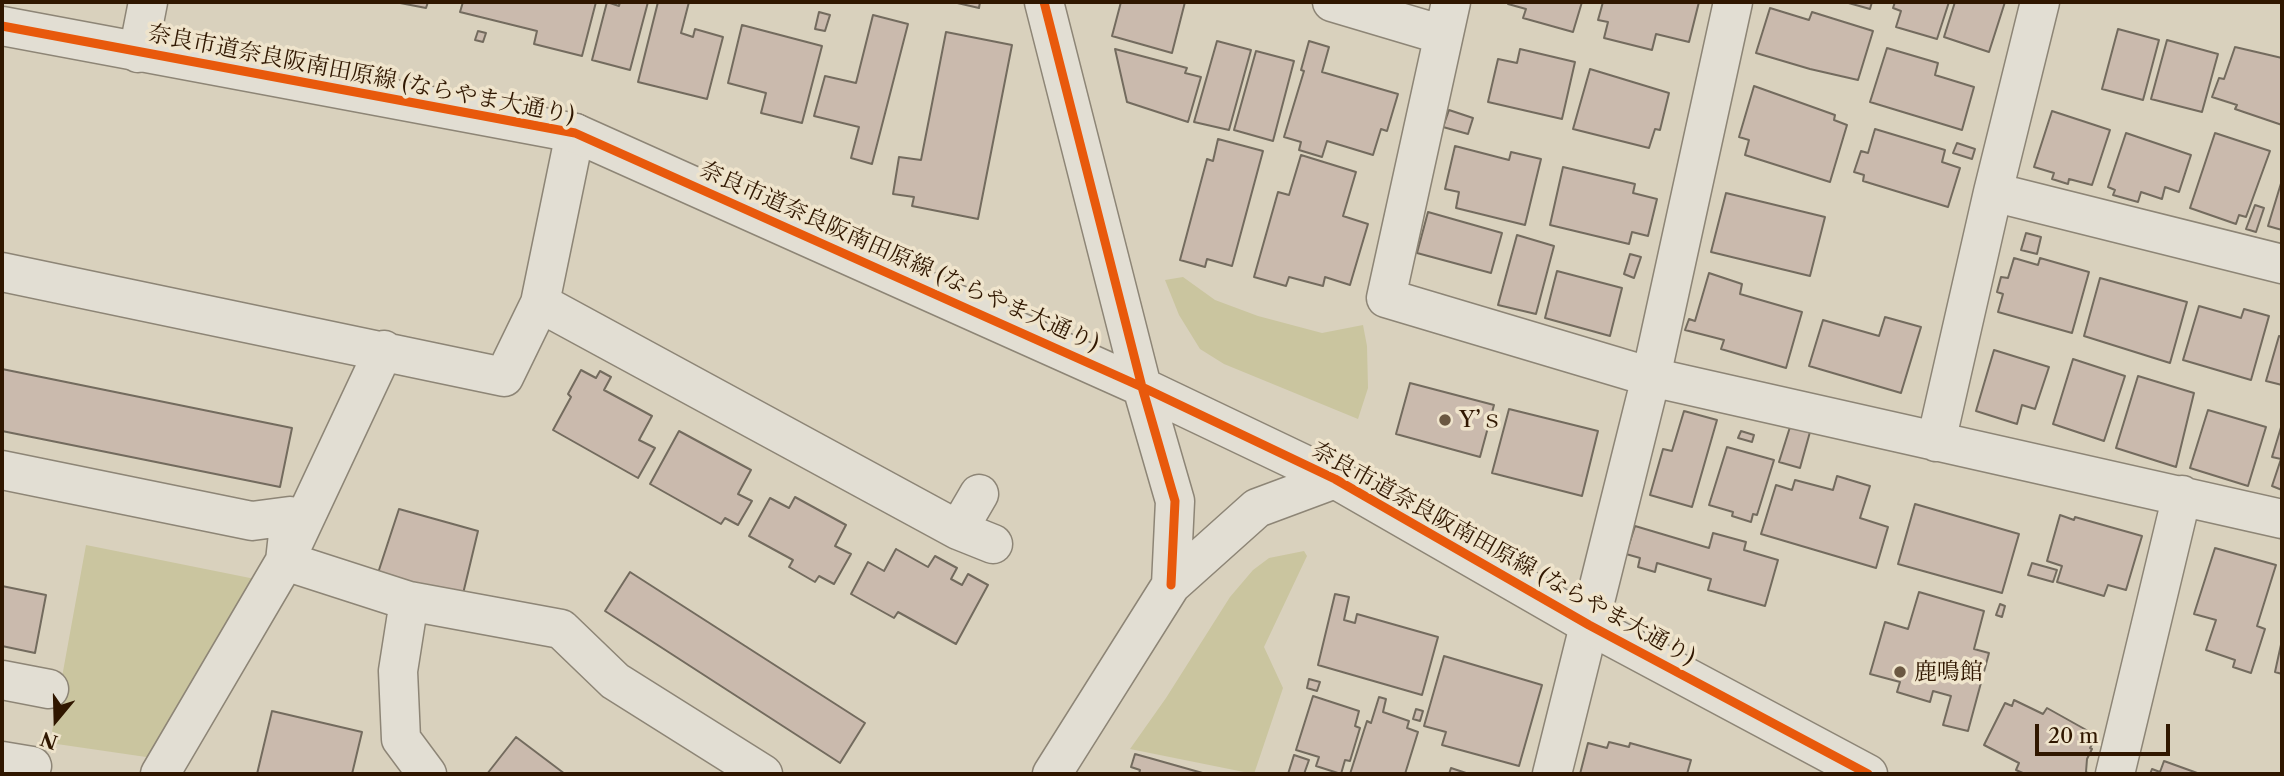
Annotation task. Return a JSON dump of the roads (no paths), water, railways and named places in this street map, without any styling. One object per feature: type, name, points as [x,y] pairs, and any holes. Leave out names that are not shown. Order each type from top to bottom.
[{"type":"street","points":[[138,53],[148,2]]},
{"type":"street","points":[[1044,2],[1142,387],[1175,501],[1171,585]]},
{"type":"street","points":[[1332,2],[1447,18],[1386,298],[1651,377],[2282,519]]},
{"type":"street","points":[[1552,774],[1651,377],[1734,2]]},
{"type":"street","points":[[1936,442],[2040,2]]},
{"type":"street","name":"奈良市道奈良阪南田原線 (ならやま大通り)","points":[[2,26],[575,133],[1142,387],[1335,479],[1589,625],[1868,774]]},
{"type":"street","points":[[2,272],[504,377],[540,303],[575,133]]},
{"type":"street","points":[[1993,192],[2282,264]]},
{"type":"street","points":[[540,303],[958,530],[993,544]]},
{"type":"street","points":[[160,774],[285,561],[384,350]]},
{"type":"street","points":[[2,470],[252,521],[290,516],[285,561]]},
{"type":"street","points":[[1052,774],[1171,585],[1257,508],[1335,479]]},
{"type":"street","points":[[958,530],[979,494]]},
{"type":"street","points":[[2115,774],[2182,495]]},
{"type":"street","points":[[285,561],[409,601],[561,629],[615,681],[763,774]]},
{"type":"street","points":[[409,601],[398,671],[401,739],[427,774]]},
{"type":"street","points":[[2,680],[49,688]]},
{"type":"place","name":"Y’ｓ","points":[[1445,420]]},
{"type":"place","name":"鹿鳴館","points":[[1900,672]]}]
